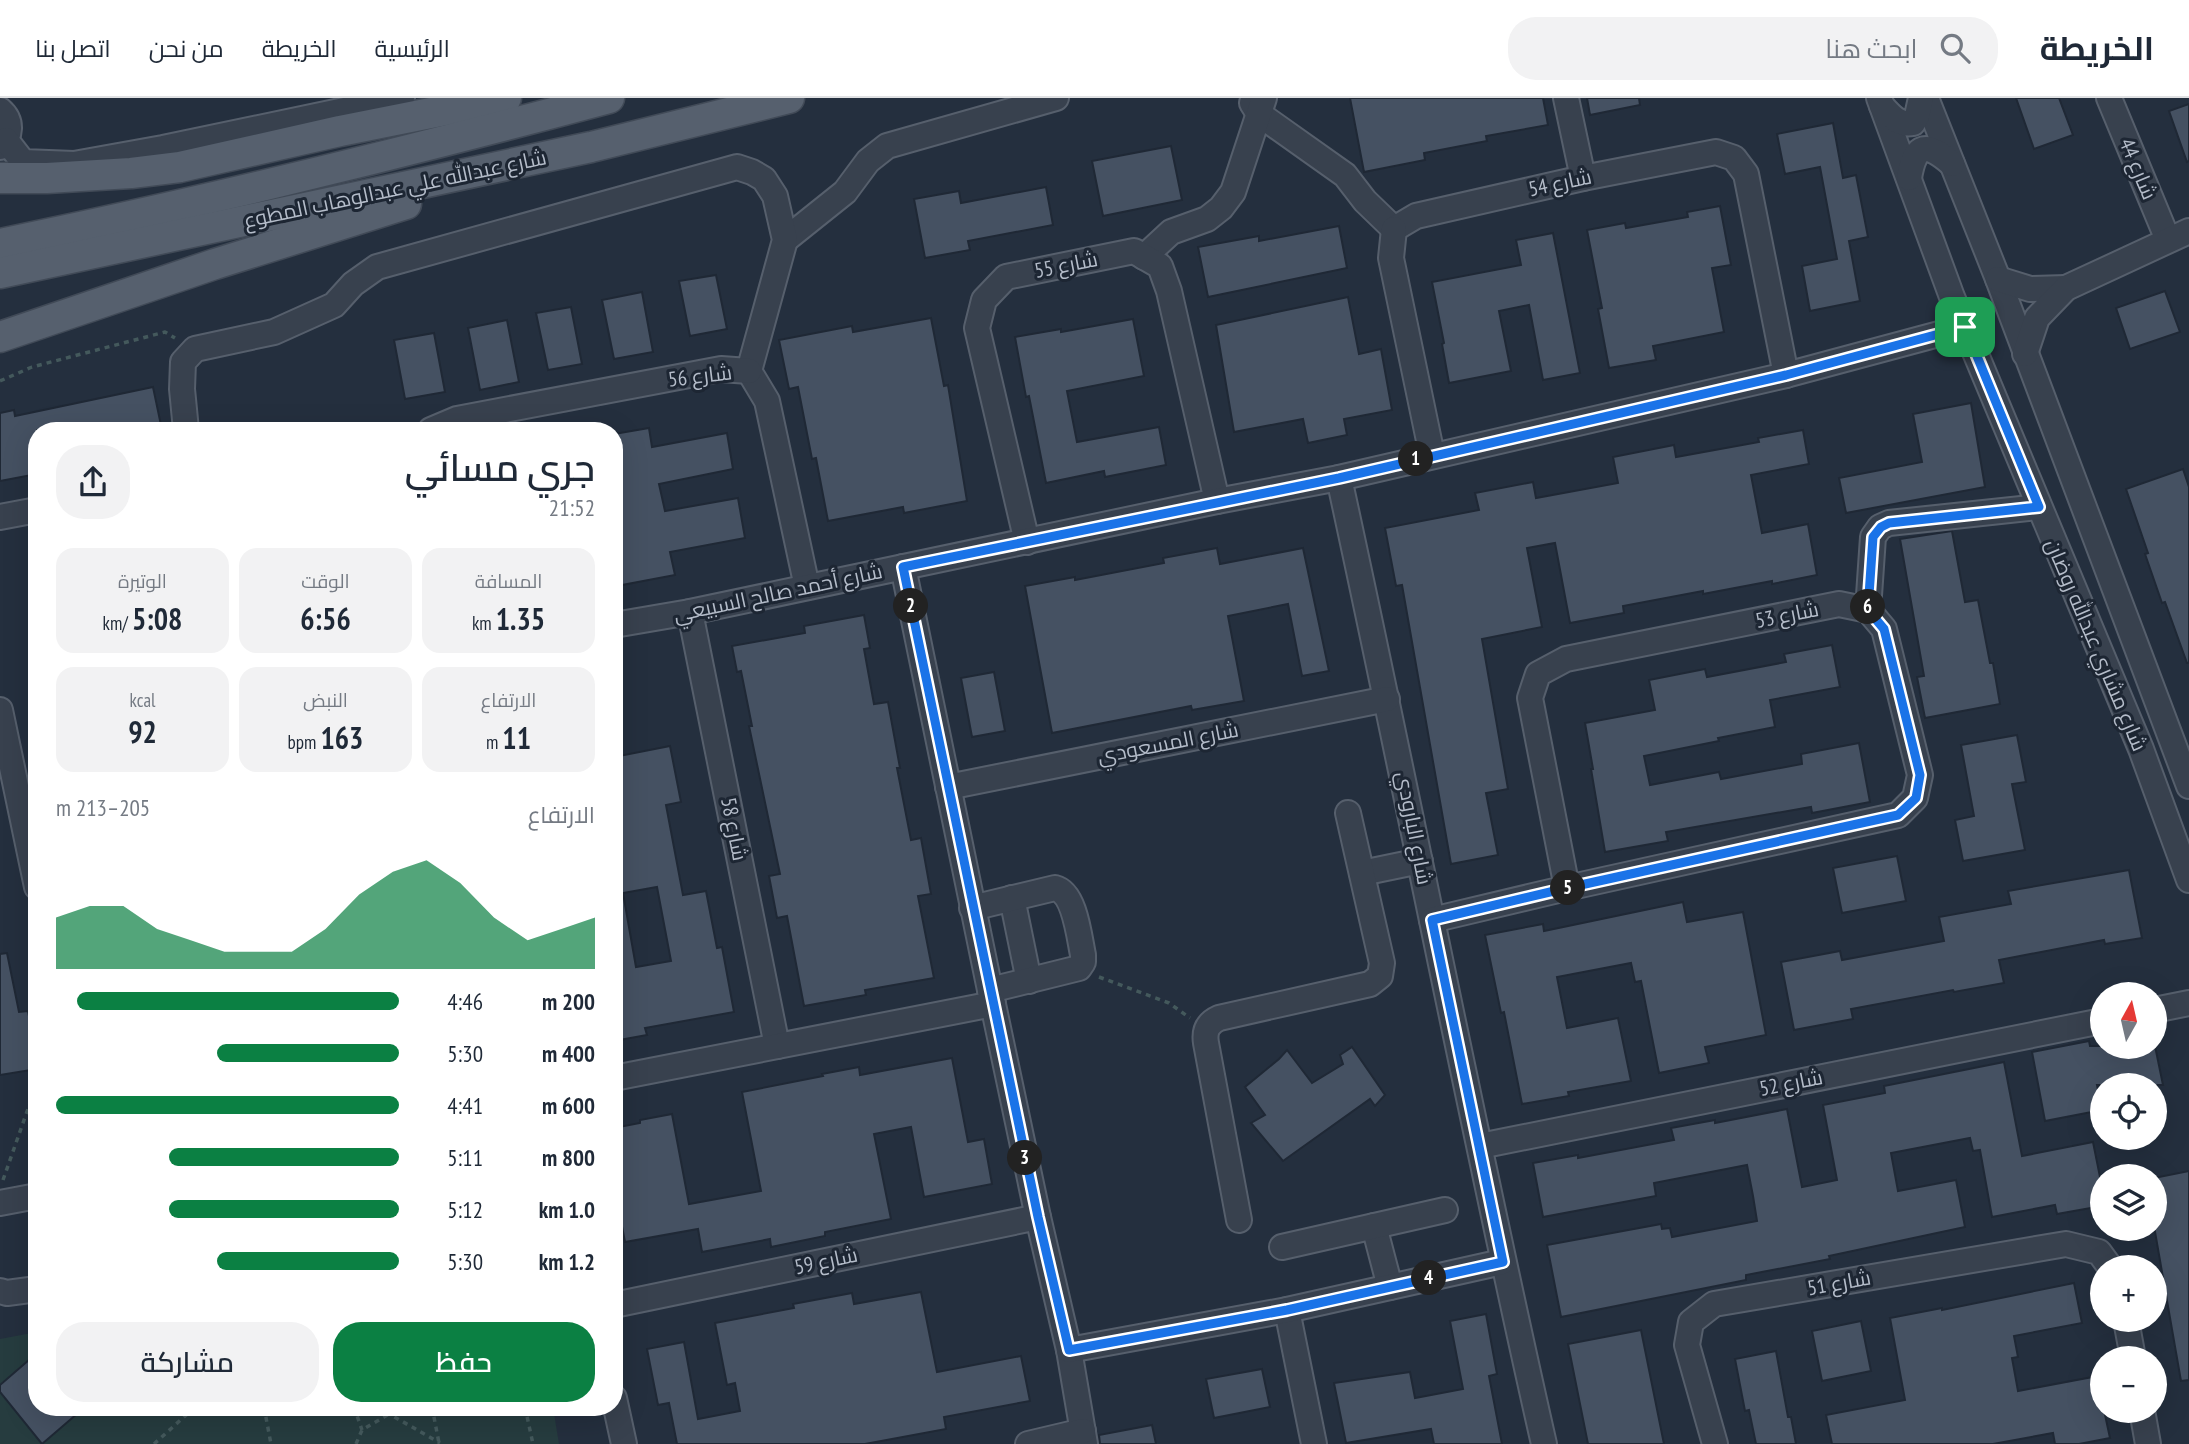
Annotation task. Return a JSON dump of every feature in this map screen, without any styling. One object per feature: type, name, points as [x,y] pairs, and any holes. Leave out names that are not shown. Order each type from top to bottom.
[{"type":"main road","points":[[1,178],[117,174],[180,167],[506,98]]},
{"type":"main road","name":"شارع عبدالله علي عبدالوهاب المطوع","points":[[0,273],[107,237],[609,98]]},
{"type":"main road","name":"شارع عبدالله علي عبدالوهاب المطوع","points":[[0,244],[107,237],[592,147],[789,98]]},
{"type":"main road","points":[[0,337],[215,264],[592,147]]},
{"type":"street","points":[[0,103],[2,98]]},
{"type":"street","points":[[0,110],[9,122],[9,132],[3,144],[23,162],[74,164],[402,98]]},
{"type":"street","points":[[785,240],[845,192],[868,161],[887,146],[1056,98]]},
{"type":"street","points":[[1566,98],[1583,178]]},
{"type":"street","points":[[1881,102],[1894,118],[1907,124],[1913,123],[1924,98]]},
{"type":"street","name":"شارع مشاري عبدالله روضان","points":[[1924,98],[1998,279],[2189,786]]},
{"type":"street","name":"شارع 44","points":[[2109,98],[2179,236]]},
{"type":"street","name":"شارع مشاري عبدالله روضان","points":[[1881,102],[1952,297],[2140,749],[2189,880]]},
{"type":"street","points":[[1217,501],[1169,292],[1160,266],[1144,257],[1171,232],[1207,219],[1221,208],[1233,192],[1257,103],[1345,175],[1365,201],[1394,229],[1391,258],[1432,455]]},
{"type":"street","points":[[1909,178],[1912,160],[1918,151],[1937,151],[1952,164]]},
{"type":"street","name":"شارع 54","points":[[1394,229],[1416,216],[1583,178],[1716,152],[1734,158],[1746,174],[1786,375]]},
{"type":"street","points":[[186,422],[183,362],[195,349],[286,327],[334,305],[353,284],[377,267],[737,167],[764,179],[775,196],[785,240],[749,371]]},
{"type":"street","points":[[2025,354],[2037,318],[2066,288],[2179,236]]},
{"type":"street","name":"شارع 55","points":[[1027,542],[977,328],[984,300],[1006,277],[1134,251],[1144,257]]},
{"type":"street","points":[[1998,279],[2030,289],[2066,288]]},
{"type":"street","name":"شارع أحمد صالح السبيعي","points":[[623,623],[690,612],[1217,501],[1339,478],[1786,375],[1965,327]]},
{"type":"street","name":"شارع 56","points":[[450,422],[721,369],[749,371],[766,401],[807,587]]},
{"type":"street","name":"شارع البارودي","points":[[1339,478],[1388,699],[1503,1262],[1544,1444]]},
{"type":"street","points":[[1432,920],[1898,815],[1916,798],[1920,775],[1884,629],[1868,610],[1873,537],[1881,527],[1889,523],[2039,507]]},
{"type":"street","points":[[0,517],[28,512]]},
{"type":"street","points":[[2065,570],[2080,591],[2100,594],[2106,584],[2107,564]]},
{"type":"street","points":[[903,567],[991,998],[1069,1350],[1084,1438],[1028,1444]]},
{"type":"street","name":"شارع 53","points":[[1567,888],[1531,698],[1538,674],[1566,659],[1839,604],[1868,610]]},
{"type":"street","name":"شارع 58","points":[[690,612],[778,1046]]},
{"type":"street","points":[[2098,649],[2104,639],[2113,634],[2134,636]]},
{"type":"street","name":"شارع المسعودي","points":[[948,787],[1388,699]]},
{"type":"street","points":[[0,710],[28,844]]},
{"type":"street","points":[[1239,1220],[1206,1043],[1206,1030],[1219,1018],[1370,984],[1377,980],[1382,963],[1348,813]]},
{"type":"street","points":[[1362,873],[1420,861]]},
{"type":"street","points":[[623,1076],[778,1046],[991,998],[1028,981],[1079,968],[1083,962],[1070,901],[1062,890],[1055,888],[972,908]]},
{"type":"street","points":[[1012,898],[1028,981]]},
{"type":"street","points":[[2167,1007],[2189,1003]]},
{"type":"street","name":"شارع 52","points":[[1480,1146],[2090,1023]]},
{"type":"street","points":[[0,1203],[28,1198]]},
{"type":"street","points":[[1282,1247],[1445,1210]]},
{"type":"street","name":"شارع 59","points":[[623,1303],[1038,1217]]},
{"type":"street","points":[[1374,1226],[1390,1287]]},
{"type":"street","name":"شارع 51","points":[[1714,1444],[1687,1345],[1691,1322],[1714,1304],[2066,1244],[2099,1252],[2101,1255]]},
{"type":"street","points":[[1069,1350],[1287,1310],[1503,1262]]},
{"type":"street","points":[[0,1291],[7,1293],[28,1290]]},
{"type":"street","points":[[1287,1310],[1314,1444]]},
{"type":"street","points":[[618,1416],[624,1444]]},
{"type":"street","points":[[2144,1423],[2148,1444]]},
{"type":"path","points":[[0,381],[32,367],[165,332],[195,349]]},
{"type":"path","points":[[1079,968],[1116,985],[1169,1003],[1206,1030]]},
{"type":"path","points":[[28,1108],[2,1182],[24,1184],[28,1190]]},
{"type":"path","points":[[154,1444],[185,1416]]},
{"type":"path","points":[[266,1416],[271,1444]]},
{"type":"path","points":[[357,1416],[362,1430]]},
{"type":"path","points":[[356,1444],[362,1430],[386,1416]]},
{"type":"path","points":[[396,1416],[440,1444]]},
{"type":"path","points":[[434,1416],[440,1444]]},
{"type":"path","points":[[527,1416],[533,1444]]},
{"type":"green space","points":[[28,1334],[28,1416],[554,1416],[559,1444],[0,1444],[0,1339]]},
{"type":"building","points":[[1350,98],[1543,98],[1548,125],[1486,136],[1487,141],[1424,153],[1425,160],[1364,172]]},
{"type":"building","points":[[1587,98],[1639,98],[1640,105],[1590,115]]},
{"type":"building","points":[[2016,98],[2059,98],[2073,135],[2034,149]]},
{"type":"building","points":[[2189,104],[2189,161],[2187,162],[2169,111]]},
{"type":"building","points":[[1833,123],[1843,178],[1856,175],[1868,237],[1849,241],[1860,301],[1810,311],[1802,266],[1837,259],[1820,167],[1785,174],[1777,134]]},
{"type":"building","points":[[1171,146],[1182,200],[1103,216],[1092,161]]},
{"type":"building","points":[[1046,187],[1053,225],[968,241],[970,250],[925,258],[914,199],[959,191],[961,203]]},
{"type":"building","points":[[1720,206],[1731,265],[1712,268],[1724,332],[1653,346],[1656,360],[1609,368],[1598,309],[1602,308],[1587,230],[1625,223],[1626,228],[1688,217],[1687,212]]},
{"type":"building","points":[[1339,226],[1347,268],[1208,297],[1198,247],[1259,236],[1259,241]]},
{"type":"building","points":[[1553,233],[1580,373],[1543,380],[1529,305],[1499,311],[1511,371],[1449,383],[1432,282],[1521,265],[1516,240]]},
{"type":"building","points":[[716,275],[727,329],[690,336],[679,281]]},
{"type":"building","points":[[2165,291],[2180,332],[2130,349],[2116,308]]},
{"type":"building","points":[[642,292],[653,352],[614,359],[602,300]]},
{"type":"building","points":[[1348,297],[1359,354],[1381,349],[1392,410],[1344,419],[1347,435],[1308,443],[1303,419],[1234,432],[1216,325]]},
{"type":"building","points":[[571,307],[582,364],[548,370],[536,313]]},
{"type":"building","points":[[931,318],[944,386],[948,385],[967,501],[904,513],[903,507],[828,521],[798,387],[789,389],[779,340],[852,326],[853,332]]},
{"type":"building","points":[[1133,319],[1144,376],[1067,391],[1077,442],[1159,427],[1166,465],[1105,477],[1104,471],[1046,483],[1015,337]]},
{"type":"building","points":[[507,320],[519,382],[480,390],[468,328]]},
{"type":"building","points":[[434,333],[445,392],[405,399],[394,340]]},
{"type":"building","points":[[153,387],[160,422],[28,422],[28,476],[0,481],[0,413],[14,410],[15,416]]},
{"type":"building","points":[[1971,403],[1985,487],[1846,513],[1839,478],[1922,462],[1913,414]]},
{"type":"building","points":[[649,428],[652,447],[727,433],[733,469],[659,484],[665,511],[738,498],[745,538],[670,552],[675,575],[623,585],[623,432]]},
{"type":"building","points":[[1803,430],[1809,464],[1751,475],[1762,533],[1808,524],[1817,575],[1703,594],[1703,591],[1623,606],[1624,613],[1570,623],[1555,543],[1527,548],[1542,627],[1482,639],[1508,789],[1486,793],[1498,855],[1451,864],[1402,585],[1396,586],[1385,528],[1479,510],[1475,493],[1533,482],[1536,498],[1618,483],[1613,457],[1674,445],[1676,457],[1759,442],[1758,438]]},
{"type":"building","points":[[2183,469],[2189,487],[2189,663],[2165,602],[2162,603],[2126,489]]},
{"type":"building","points":[[1952,531],[1965,602],[1978,600],[2000,704],[1925,718],[1917,677],[1924,676],[1900,539]]},
{"type":"building","points":[[1217,548],[1220,564],[1303,548],[1329,671],[1302,676],[1288,604],[1228,616],[1244,701],[1192,710],[1191,706],[1052,733],[1025,586],[1075,577],[1075,580],[1164,563],[1163,558]]},
{"type":"building","points":[[864,615],[870,648],[864,649],[874,704],[888,702],[911,840],[921,838],[931,894],[918,896],[934,978],[865,990],[866,995],[804,1006],[787,916],[777,918],[769,876],[780,874],[749,726],[752,726],[741,671],[737,672],[732,646],[805,633],[804,626]]},
{"type":"building","points":[[1832,645],[1840,687],[1770,700],[1775,727],[1644,756],[1650,785],[1719,772],[1721,779],[1802,764],[1801,754],[1859,743],[1870,802],[1812,813],[1811,807],[1666,832],[1668,841],[1605,852],[1585,723],[1655,710],[1649,680],[1705,669],[1707,677],[1786,662],[1784,654]]},
{"type":"building","points":[[994,672],[1005,731],[972,737],[961,678]]},
{"type":"building","points":[[2017,735],[2026,782],[2012,784],[2025,850],[1963,861],[1955,820],[1974,816],[1961,745]]},
{"type":"building","points":[[670,746],[681,802],[666,805],[683,895],[706,891],[717,948],[722,947],[734,1012],[645,1028],[647,1035],[623,1039],[623,893],[623,755]],"holes":[[[657,887],[671,961],[636,967],[623,893]]]},
{"type":"building","points":[[1897,856],[1906,901],[1842,913],[1833,868]]},
{"type":"building","points":[[2129,870],[2142,938],[2105,944],[2104,940],[1999,960],[2004,983],[1851,1009],[1853,1019],[1794,1030],[1781,962],[1840,951],[1842,960],[1944,941],[1939,917],[2011,904],[2008,891]]},
{"type":"building","points":[[1683,902],[1687,922],[1743,912],[1766,1035],[1705,1047],[1709,1063],[1659,1073],[1641,981],[1635,982],[1631,963],[1557,977],[1567,1028],[1618,1018],[1631,1081],[1568,1092],[1569,1096],[1522,1104],[1485,935],[1543,924],[1544,931]]},
{"type":"building","points":[[7,953],[19,1012],[28,1011],[28,1070],[0,1075],[0,954]]},
{"type":"building","points":[[2089,1041],[2090,1059],[2158,1059],[2161,1073],[2090,1073],[2090,1112],[2045,1121],[2032,1052]]},
{"type":"building","points":[[1352,1047],[1385,1095],[1375,1106],[1370,1099],[1283,1161],[1251,1123],[1265,1115],[1245,1087],[1287,1050],[1312,1083],[1343,1064],[1340,1055]]},
{"type":"building","points":[[952,1058],[968,1142],[984,1139],[992,1184],[924,1197],[911,1127],[874,1134],[891,1219],[825,1232],[825,1236],[771,1247],[770,1239],[702,1252],[698,1229],[625,1242],[623,1126],[672,1114],[689,1204],[761,1191],[742,1092],[859,1067],[860,1075]]},
{"type":"building","points":[[2004,1062],[2022,1156],[2090,1143],[2090,1150],[2095,1150],[2097,1164],[2090,1164],[2090,1208],[2057,1214],[2055,1205],[1992,1217],[1980,1150],[1973,1151],[1970,1138],[1891,1153],[1898,1191],[1956,1180],[1965,1227],[1829,1256],[1830,1259],[1746,1275],[1746,1280],[1561,1317],[1547,1245],[1661,1224],[1662,1229],[1670,1228],[1672,1237],[1757,1221],[1753,1196],[1747,1165],[1654,1183],[1656,1196],[1543,1217],[1533,1163],[1578,1155],[1578,1158],[1674,1140],[1671,1128],[1715,1120],[1715,1123],[1787,1109],[1802,1187],[1837,1180],[1823,1105],[1885,1093],[1884,1086]]},
{"type":"building","points":[[2189,1171],[2189,1380],[2181,1381],[2167,1301],[2167,1255],[2159,1255],[2157,1241],[2167,1241],[2167,1175]]},
{"type":"building","points":[[2074,1283],[2082,1323],[2014,1336],[2018,1357],[2012,1358],[2018,1391],[2090,1378],[2090,1423],[2107,1423],[2110,1438],[2079,1444],[2055,1444],[2053,1433],[1993,1444],[1832,1444],[1826,1415],[1905,1400],[1890,1318]]},
{"type":"building","points":[[921,1292],[937,1372],[1021,1356],[1030,1401],[944,1417],[946,1429],[865,1444],[677,1444],[669,1403],[658,1405],[647,1349],[684,1342],[698,1419],[740,1411],[735,1383],[727,1385],[715,1323],[794,1308],[793,1304],[852,1293],[854,1304]]},
{"type":"building","points":[[1486,1314],[1497,1374],[1489,1376],[1502,1444],[1434,1444],[1431,1429],[1346,1443],[1334,1383],[1410,1372],[1415,1398],[1463,1389],[1450,1321]]},
{"type":"building","points":[[1861,1321],[1871,1371],[1822,1381],[1812,1331]]},
{"type":"building","points":[[1641,1330],[1664,1444],[1588,1444],[1568,1344]]},
{"type":"building","points":[[1776,1351],[1788,1417],[1791,1417],[1796,1444],[1756,1444],[1749,1410],[1745,1411],[1735,1359]]},
{"type":"building","points":[[28,1361],[28,1416],[75,1416],[42,1444],[0,1392],[0,1385]]},
{"type":"building","points":[[1262,1369],[1270,1407],[1214,1418],[1206,1379]]},
{"type":"building","points":[[1152,1425],[1156,1444],[1100,1444],[1099,1435]]},
{"type":"route","points":[[1965,327],[2039,507],[1889,523],[1881,527],[1873,537],[1868,610],[1884,629],[1920,775],[1916,798],[1898,815],[1432,920],[1503,1262],[1287,1310],[1069,1350],[1038,1217],[903,567],[1339,478],[1786,375],[1965,327]]}]
